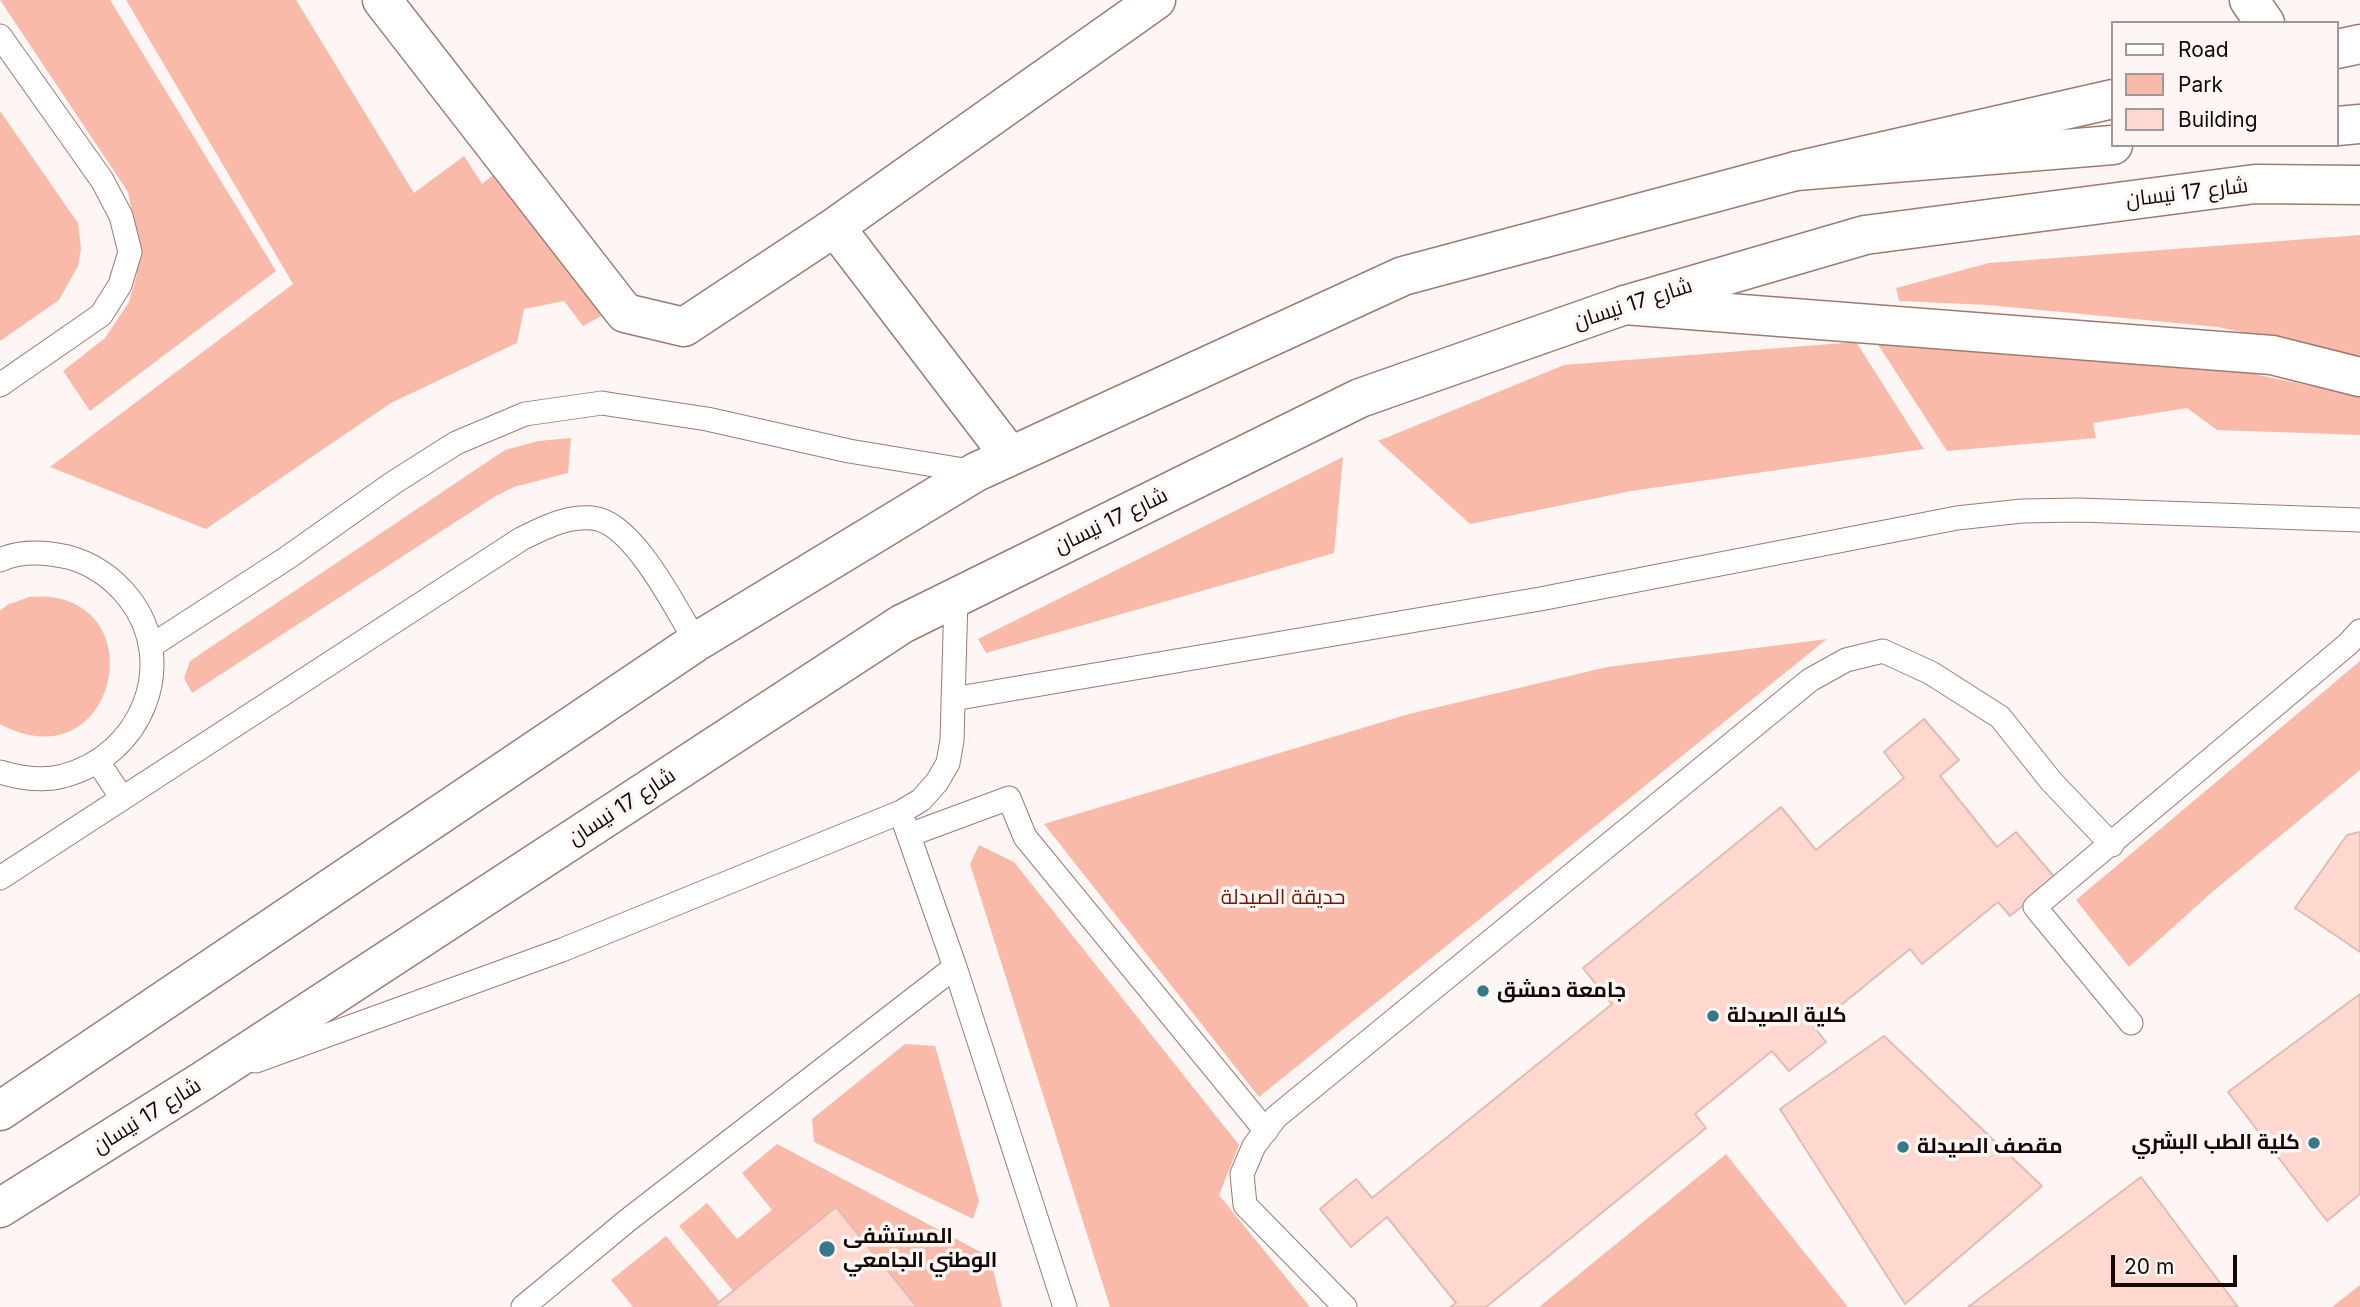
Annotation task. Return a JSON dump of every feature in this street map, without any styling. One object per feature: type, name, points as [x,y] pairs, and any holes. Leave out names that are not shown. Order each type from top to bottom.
[{"type":"main road","points":[[383,0],[625,313],[684,327],[835,227],[1156,0]]},
{"type":"main road","points":[[2249,0],[2264,21]]},
{"type":"main road","points":[[2339,49],[2360,44]]},
{"type":"main road","points":[[0,1111],[696,642],[976,472],[1403,276],[1796,171],[2112,99]]},
{"type":"main road","points":[[2339,126],[2360,124]]},
{"type":"main road","points":[[1796,171],[2112,145]]},
{"type":"main road","name":"شارع 17 نيسان","points":[[0,1208],[204,1080],[902,624],[1360,398],[1625,305],[1865,235],[2255,184],[2360,185]]},
{"type":"main road","points":[[835,227],[1010,456]]},
{"type":"main road","points":[[1625,305],[2272,355],[2360,377]]},
{"type":"lane","points":[[0,36],[102,180],[121,216],[130,251],[120,285],[101,315],[0,385]]},
{"type":"lane","points":[[151,646],[456,443],[525,414],[602,403],[708,419],[849,451],[976,472]]},
{"type":"lane","points":[[953,699],[1540,598],[1956,518],[2022,511],[2079,510],[2360,520]]},
{"type":"lane","points":[[0,878],[521,539],[559,521],[593,518],[626,535],[649,564],[696,642]]},
{"type":"lane","points":[[0,560],[10,555],[48,552],[85,561],[116,581],[139,611],[151,646],[152,680],[142,713],[124,741],[98,762],[62,777],[23,779],[0,772]]},
{"type":"lane","points":[[204,1080],[562,950],[901,812],[921,800],[937,782],[948,763],[952,740],[956,597]]},
{"type":"lane","points":[[2131,1023],[2035,907],[2348,645],[2360,631]]},
{"type":"lane","points":[[1345,1307],[1245,1205],[1242,1174],[1254,1146],[1276,1117],[1810,680],[1846,660],[1883,652],[1931,673],[2000,717],[2052,781],[2112,845]]},
{"type":"lane","points":[[98,762],[122,798]]},
{"type":"lane","points":[[909,835],[1009,798],[1025,837],[1266,1131]]},
{"type":"lane","points":[[901,812],[955,967],[1065,1307]]},
{"type":"lane","points":[[523,1307],[628,1220],[955,967]]},
{"type":"green space","points":[[0,0],[110,0],[276,271],[90,411],[63,371],[105,338],[129,302],[137,274],[134,223],[128,192]]},
{"type":"green space","points":[[126,0],[296,0],[414,193],[464,156],[482,184],[502,168],[605,314],[583,326],[564,301],[524,309],[517,343],[391,403],[206,529],[50,467],[293,284]]},
{"type":"green space","points":[[0,111],[78,223],[81,249],[78,266],[59,300],[0,341]]},
{"type":"green space","points":[[2360,235],[2360,358],[2218,327],[1988,305],[1899,301],[1896,288],[1989,263]]},
{"type":"green space","points":[[1856,342],[1924,449],[1631,491],[1470,524],[1378,441],[1564,365]]},
{"type":"green space","points":[[1877,343],[2215,366],[2360,396],[2360,435],[2217,430],[2187,408],[2093,423],[2096,438],[1947,451]]},
{"type":"green space","points":[[571,438],[568,473],[514,487],[494,497],[192,693],[184,678],[190,661],[505,450],[538,441]]},
{"type":"green space","points":[[1343,457],[1334,553],[986,653],[978,639]]},
{"type":"green space","points":[[29,597],[51,597],[83,609],[103,631],[110,659],[106,688],[92,714],[69,731],[38,736],[0,724],[0,611],[7,605]]},
{"type":"green space","name":"حديقة الصيدلة","points":[[1827,639],[1259,1097],[1044,824],[1409,714],[1607,667]]},
{"type":"green space","points":[[2360,661],[2360,770],[2211,893],[2129,967],[2076,900]]},
{"type":"green space","points":[[979,845],[1014,862],[1239,1145],[1219,1195],[1310,1307],[1110,1307],[970,864]]},
{"type":"green space","points":[[905,1044],[935,1046],[979,1201],[973,1219],[814,1142],[812,1119]]},
{"type":"green space","points":[[777,1144],[990,1257],[1002,1307],[917,1307],[836,1208],[733,1291],[679,1226],[707,1203],[737,1239],[772,1210],[742,1173]]},
{"type":"green space","points":[[1726,1154],[1848,1307],[1539,1307]]},
{"type":"green space","points":[[666,1236],[720,1302],[713,1307],[633,1307],[611,1280]]},
{"type":"green space","points":[[2360,1285],[2360,1307],[2332,1307]]},
{"type":"building","name":"كلية الصيدلة","points":[[1924,719],[1959,760],[1940,776],[1997,847],[2016,832],[2056,879],[2010,916],[1998,902],[1922,964],[1910,949],[1814,1027],[1826,1042],[1789,1071],[1772,1051],[1695,1114],[1706,1128],[1486,1307],[1450,1307],[1456,1303],[1387,1217],[1351,1247],[1320,1209],[1356,1179],[1372,1198],[1612,1004],[1583,968],[1781,807],[1816,850],[1904,778],[1884,752]]},
{"type":"building","points":[[2360,832],[2360,952],[2295,908],[2347,835]]},
{"type":"building","name":"كلية الطب البشري","points":[[2360,994],[2360,1194],[2327,1221],[2228,1092]]},
{"type":"building","name":"مقصف الصيدلة","points":[[1884,1036],[2042,1186],[1905,1304],[1780,1109]]},
{"type":"building","points":[[2141,1177],[2238,1307],[1968,1307]]},
{"type":"building","name":"المستشفى الوطني الجامعي","points":[[836,1207],[917,1307],[713,1307],[733,1291]]},
{"type":"place","name":"جامعة دمشق","points":[[1483,991]]},
{"type":"place","name":"كلية الصيدلة","points":[[1713,1016]]},
{"type":"place","name":"كلية الطب البشري","points":[[2314,1143]]},
{"type":"place","name":"مقصف الصيدلة","points":[[1903,1147]]},
{"type":"place","name":"المستشفى الوطني الجامعي","points":[[827,1249]]}]
